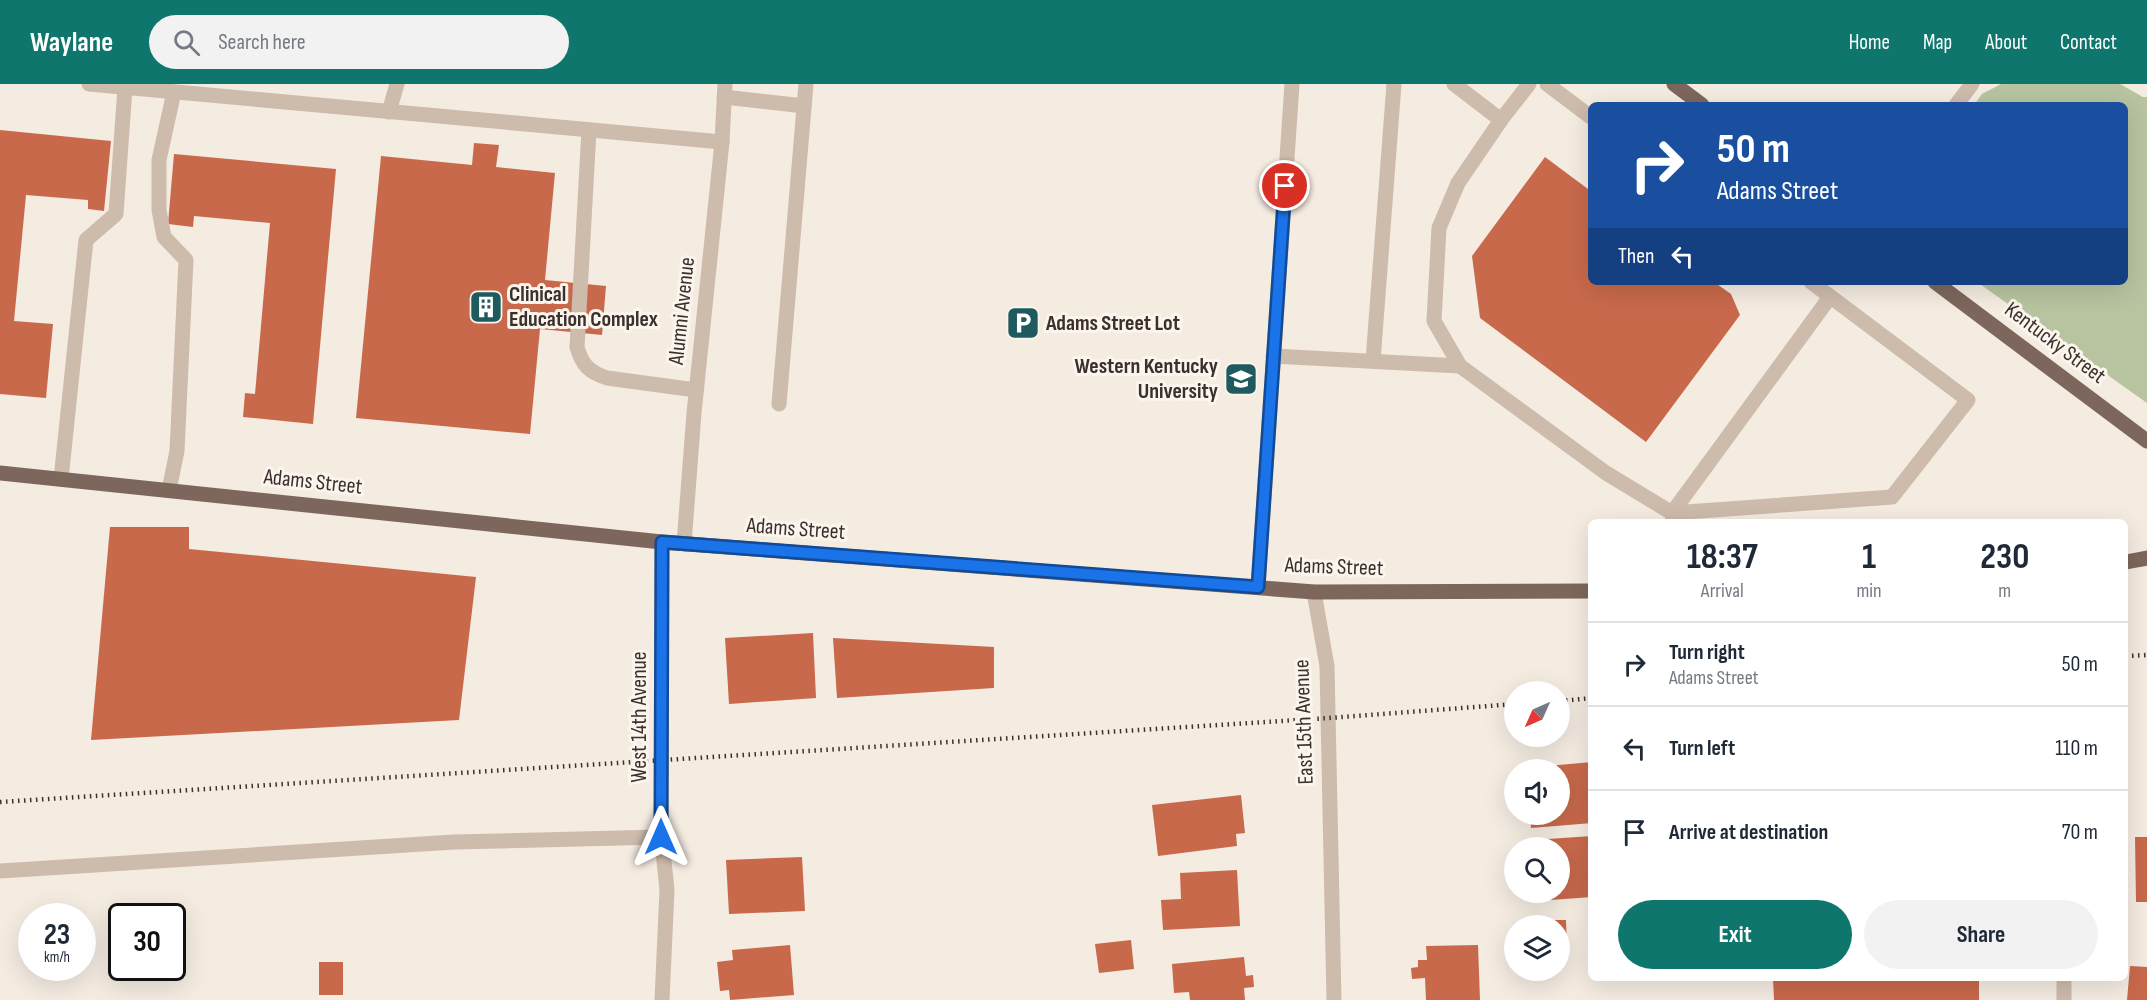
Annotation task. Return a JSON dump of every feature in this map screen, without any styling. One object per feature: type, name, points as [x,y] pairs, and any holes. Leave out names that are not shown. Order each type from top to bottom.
[{"type":"main road","points":[[1674,84],[1698,102]]},
{"type":"main road","name":"Kentucky Street","points":[[1939,285],[2147,441]]},
{"type":"main road","name":"Adams Street","points":[[0,473],[662,542],[1314,592],[1588,591]]},
{"type":"main road","points":[[2128,562],[2147,558]]},
{"type":"street","points":[[89,84],[722,142]]},
{"type":"street","points":[[389,112],[397,84]]},
{"type":"street","points":[[779,404],[806,84]]},
{"type":"street","points":[[1258,587],[1292,84]]},
{"type":"street","points":[[1373,361],[1394,84]]},
{"type":"street","points":[[1454,84],[1501,120]]},
{"type":"street","points":[[1529,84],[1458,183],[1439,228],[1434,321],[1460,366],[1606,473],[1672,518],[1892,497],[1968,400],[1815,285]]},
{"type":"street","points":[[1546,84],[1588,115]]},
{"type":"street","points":[[1958,102],[1972,84]]},
{"type":"street","points":[[61,479],[86,240],[116,214],[126,88]]},
{"type":"street","points":[[725,91],[804,106]]},
{"type":"street","name":"Alumni Avenue","points":[[684,543],[696,390],[722,142],[725,91]]},
{"type":"street","points":[[169,490],[177,451],[186,260],[164,237],[159,210],[159,160],[174,92]]},
{"type":"street","points":[[589,130],[577,347],[580,358],[587,369],[607,378],[696,390]]},
{"type":"street","points":[[1672,518],[1830,297]]},
{"type":"street","points":[[1273,356],[1460,366]]},
{"type":"street","name":"West 14th Avenue","points":[[662,542],[661,837],[667,890],[662,1000]]},
{"type":"street","name":"East 15th Avenue","points":[[1314,592],[1327,666],[1335,1000]]},
{"type":"street","points":[[0,871],[454,842],[661,837]]},
{"type":"street","points":[[2064,981],[2064,1000]]},
{"type":"green space","points":[[2001,84],[2120,84],[2147,97],[2147,403],[1981,285],[2128,285],[2128,102],[1976,102],[1982,94]]},
{"type":"building","points":[[0,130],[111,141],[104,211],[88,209],[88,200],[26,195],[14,321],[53,324],[46,398],[0,394]]},
{"type":"building","name":"Clinical Education Complex","points":[[474,143],[499,145],[496,167],[555,173],[545,280],[606,286],[602,335],[540,329],[530,434],[356,418],[381,156],[472,165]]},
{"type":"building","points":[[174,154],[336,169],[313,424],[243,417],[245,393],[255,394],[270,223],[194,216],[193,227],[168,224]]},
{"type":"building","points":[[1545,157],[1588,189],[1588,285],[1718,285],[1731,294],[1740,315],[1646,442],[1480,318],[1472,256]]},
{"type":"building","points":[[110,527],[189,527],[189,549],[476,577],[459,720],[91,740]]},
{"type":"building","points":[[813,633],[816,698],[729,704],[725,638]]},
{"type":"building","points":[[833,638],[994,647],[994,688],[837,698]]},
{"type":"building","points":[[1588,762],[1588,823],[1570,825],[1570,764]]},
{"type":"building","points":[[1241,795],[1245,833],[1236,834],[1237,846],[1158,856],[1152,805]]},
{"type":"building","points":[[1531,825],[1568,825],[1531,828]]},
{"type":"building","points":[[1588,836],[1588,897],[1570,899],[1570,837]]},
{"type":"building","points":[[2135,837],[2147,837],[2147,902],[2136,902]]},
{"type":"building","points":[[802,857],[805,911],[729,914],[726,860]]},
{"type":"building","points":[[1237,870],[1240,926],[1163,930],[1161,900],[1181,899],[1180,873]]},
{"type":"building","points":[[1131,940],[1134,969],[1099,973],[1095,944]]},
{"type":"building","points":[[790,945],[794,995],[730,1000],[729,990],[720,991],[717,962],[733,960],[732,950]]},
{"type":"building","points":[[1478,945],[1480,1000],[1426,1000],[1425,978],[1412,979],[1411,968],[1418,967],[1418,960],[1427,960],[1426,946]]},
{"type":"building","points":[[1244,957],[1246,976],[1253,975],[1254,987],[1244,988],[1245,1000],[1190,1000],[1189,992],[1174,993],[1172,964]]},
{"type":"building","points":[[319,962],[343,962],[343,995],[319,995]]},
{"type":"building","points":[[2130,966],[2147,967],[2147,1000],[2127,1000]]},
{"type":"building","points":[[1773,981],[1979,981],[1979,1000],[1774,1000]]},
{"type":"railway","points":[[2128,656],[2147,655]]},
{"type":"railway","points":[[1570,700],[1588,698]]},
{"type":"railway","points":[[0,802],[1329,718],[1504,705]]},
{"type":"place","name":"Clinical Education Complex","points":[[486,307]]},
{"type":"place","name":"Adams Street Lot","points":[[1023,323]]},
{"type":"place","name":"Western Kentucky University","points":[[1241,379]]},
{"type":"route","points":[[661,837],[662,542],[1258,587],[1285,186]]}]
